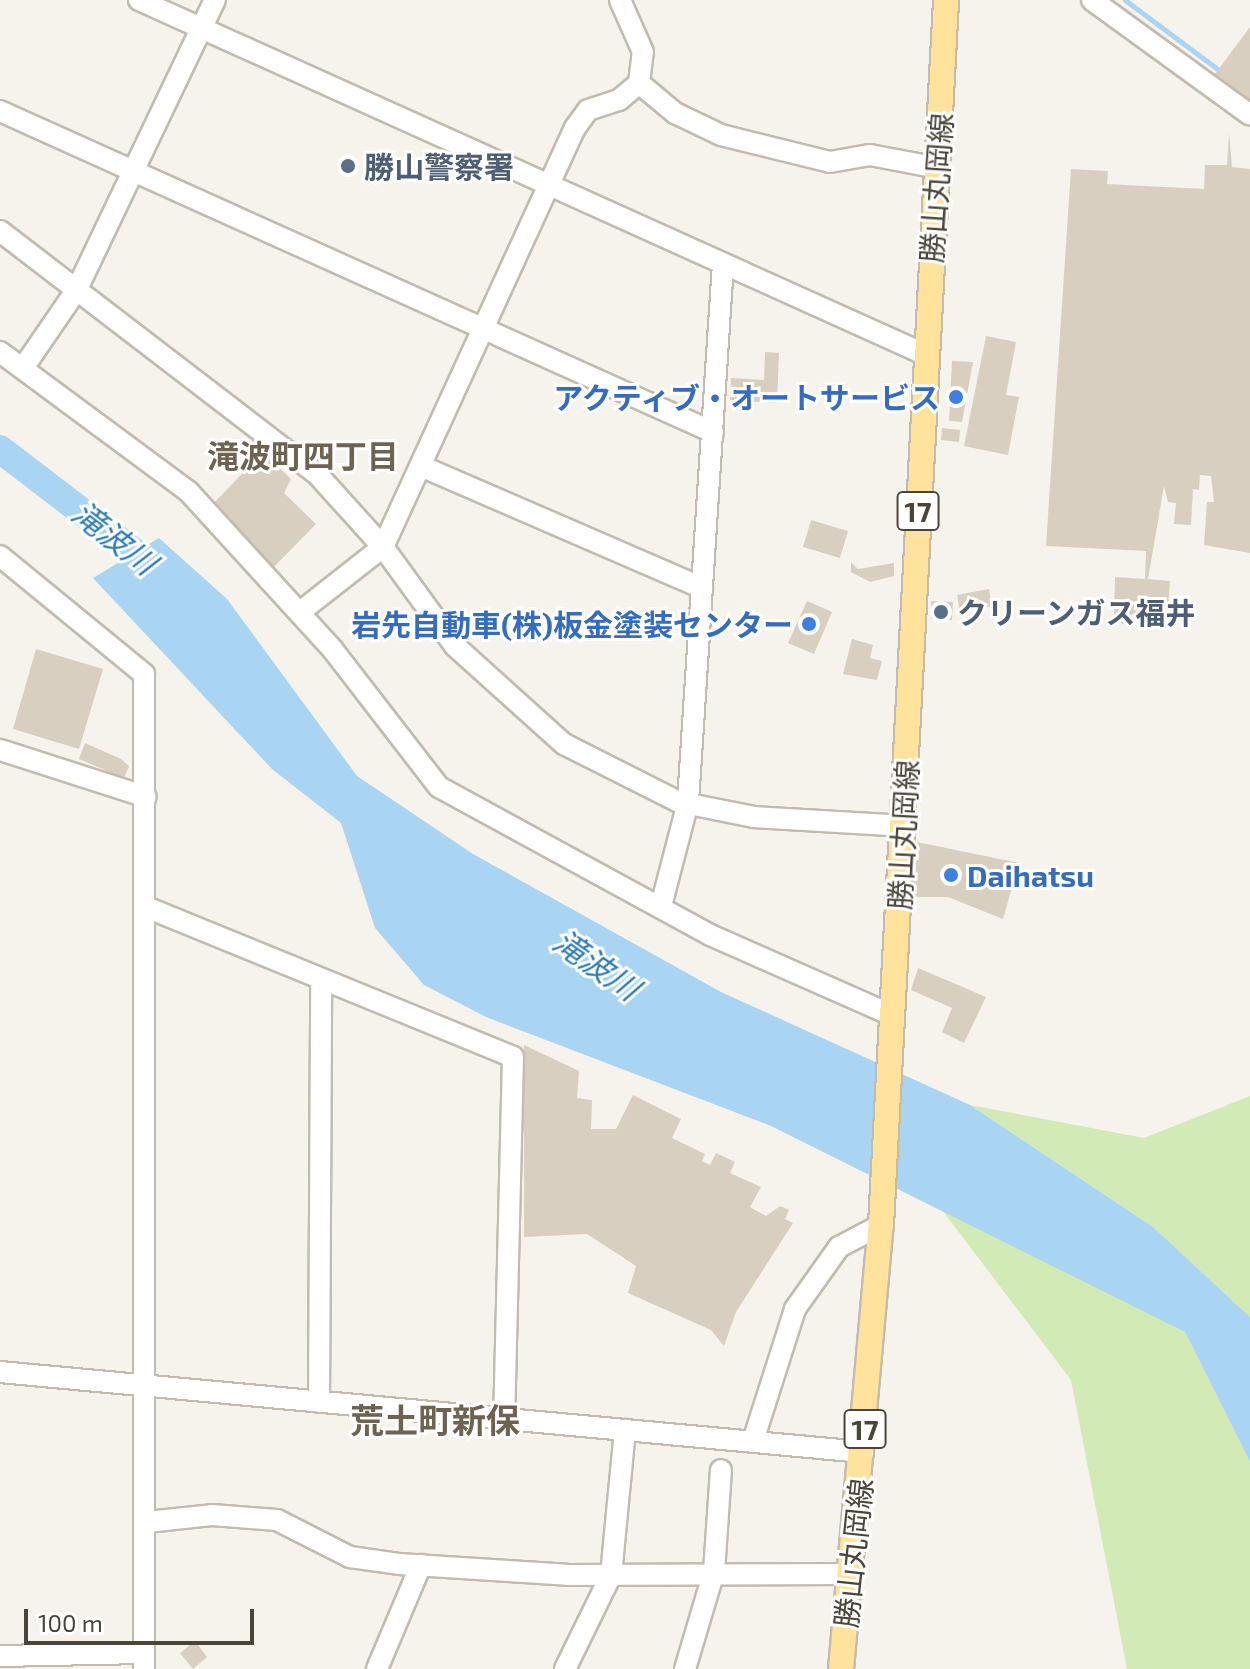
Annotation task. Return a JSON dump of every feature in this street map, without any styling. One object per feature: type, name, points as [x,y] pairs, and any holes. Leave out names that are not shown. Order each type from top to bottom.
[{"type":"main road","name":"勝山丸岡線","points":[[841,1669],[863,1452],[881,1225],[891,1018],[905,826],[924,354],[938,168],[946,0]]},
{"type":"street","points":[[139,0],[924,354]]},
{"type":"street","points":[[23,368],[77,289],[215,0]]},
{"type":"street","points":[[300,612],[383,547],[588,110],[619,100],[639,83],[643,52],[620,0]]},
{"type":"street","points":[[1092,0],[1115,9],[1250,115]]},
{"type":"street","points":[[639,83],[675,113],[721,135],[830,162],[870,155],[938,168]]},
{"type":"street","points":[[0,111],[713,432]]},
{"type":"street","points":[[0,231],[317,474],[383,547],[455,646],[521,713],[594,762],[688,802],[754,817],[905,826]]},
{"type":"street","points":[[661,906],[688,802],[723,264]]},
{"type":"street","points":[[1,354],[188,491],[300,612],[430,780],[476,813],[891,1018]]},
{"type":"street","points":[[423,467],[702,588]]},
{"type":"street","points":[[0,556],[144,674],[147,1387],[144,1661],[0,1656]]},
{"type":"street","points":[[0,750],[146,797]]},
{"type":"street","points":[[146,907],[513,1057],[504,1419]]},
{"type":"street","points":[[319,1402],[321,979]]},
{"type":"street","points":[[753,1441],[795,1309],[839,1247],[881,1225]]},
{"type":"street","points":[[0,1372],[863,1452]]},
{"type":"street","points":[[565,1669],[611,1575],[625,1430]]},
{"type":"street","points":[[685,1669],[714,1572],[721,1470]]},
{"type":"street","points":[[147,1522],[212,1515],[277,1520],[350,1557],[421,1565],[611,1575],[714,1572],[850,1574]]},
{"type":"street","points":[[377,1669],[421,1565]]},
{"type":"green space","points":[[1250,1096],[1250,1317],[1153,1227],[970,1105],[1144,1138]]},
{"type":"green space","points":[[939,1206],[1185,1332],[1250,1462],[1250,1669],[1127,1669],[1071,1380]]},
{"type":"water","points":[[159,538],[227,599],[357,776],[473,854],[721,992],[970,1105],[1153,1227],[1250,1317],[1250,1462],[1185,1332],[771,1126],[486,1017],[424,985],[375,928],[341,823],[272,769],[93,578]]},
{"type":"building","points":[[1250,27],[1250,100],[1215,74]]},
{"type":"building","points":[[1229,133],[1232,167],[1250,169],[1250,553],[1204,545],[1207,502],[1214,502],[1211,476],[1200,475],[1199,490],[1193,489],[1191,525],[1174,524],[1176,503],[1168,502],[1164,486],[1148,579],[1170,581],[1167,619],[1142,617],[1131,627],[1114,620],[1115,577],[1145,579],[1146,551],[1046,546],[1071,169],[1108,171],[1107,184],[1204,189],[1205,165],[1227,165]]},
{"type":"building","points":[[986,336],[1016,342],[1006,395],[1019,397],[1008,455],[964,446]]},
{"type":"building","points":[[765,352],[779,353],[777,403],[730,400],[731,378],[764,380]]},
{"type":"building","points":[[952,361],[973,362],[962,422],[949,421]]},
{"type":"building","points":[[942,428],[960,430],[959,442],[941,440]]},
{"type":"building","points":[[263,452],[291,479],[284,493],[316,524],[273,568],[210,507]]},
{"type":"building","points":[[811,520],[848,531],[840,558],[803,547]]},
{"type":"building","points":[[851,562],[858,569],[894,563],[894,576],[870,582],[851,572]]},
{"type":"building","points":[[989,589],[992,606],[960,612],[957,595]]},
{"type":"building","points":[[807,601],[832,612],[814,654],[788,643]]},
{"type":"building","points":[[931,601],[953,602],[952,620],[931,619]]},
{"type":"building","points":[[852,639],[873,645],[870,658],[882,661],[877,680],[843,674]]},
{"type":"building","points":[[36,649],[103,669],[79,749],[13,729]]},
{"type":"building","points":[[85,743],[121,759],[129,766],[124,778],[79,759]]},
{"type":"building","points":[[912,841],[1019,863],[1003,919],[948,897],[909,897]]},
{"type":"building","points":[[918,968],[986,997],[964,1043],[942,1032],[952,1008],[911,990]]},
{"type":"building","points":[[524,1045],[579,1071],[577,1098],[592,1100],[591,1129],[616,1129],[633,1095],[681,1119],[672,1138],[705,1154],[702,1161],[710,1165],[716,1153],[735,1162],[730,1173],[761,1187],[750,1207],[766,1216],[780,1206],[789,1210],[785,1219],[793,1223],[736,1312],[724,1346],[711,1330],[628,1293],[636,1266],[587,1234],[524,1237]]},
{"type":"building","points":[[195,1641],[207,1657],[193,1669],[180,1653]]},
{"type":"waterway","points":[[1125,0],[1223,73]]},
{"type":"waterway","name":"滝波川","points":[[0,449],[164,575]]},
{"type":"place","name":"勝山警察署","points":[[348,166]]},
{"type":"place","name":"アクティブ・オートサービス","points":[[956,397]]},
{"type":"place","name":"クリーンガス福井","points":[[941,612]]},
{"type":"place","name":"岩先自動車(株)板金塗装センター","points":[[809,624]]},
{"type":"place","name":"Daihatsu","points":[[951,875]]},
{"type":"district","name":"滝波町四丁目","points":[[303,455]]},
{"type":"district","name":"荒土町新保","points":[[435,1420]]}]
